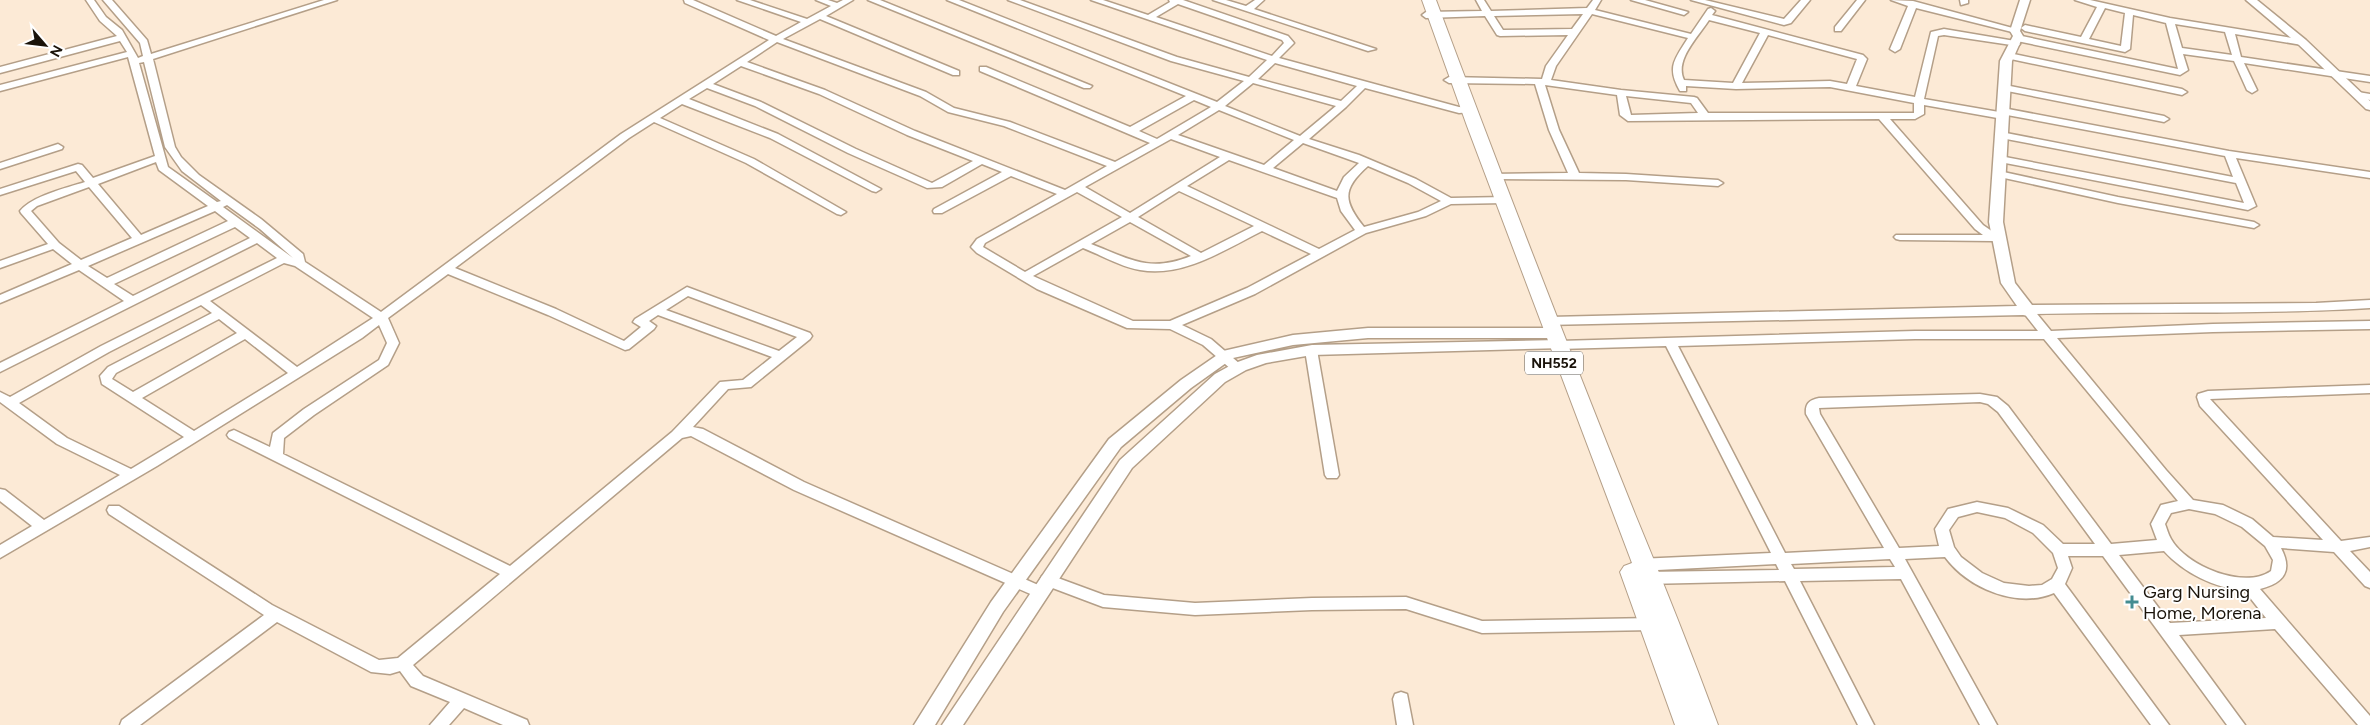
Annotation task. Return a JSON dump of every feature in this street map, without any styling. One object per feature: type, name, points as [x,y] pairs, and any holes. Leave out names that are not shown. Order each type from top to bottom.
[{"type":"highway","name":"NH552","points":[[1428,7],[1464,110],[1639,572],[1705,725]]},
{"type":"highway","name":"NH552","points":[[1464,110],[1495,176],[1499,200]]},
{"type":"highway","name":"NH552","points":[[1660,624],[1688,725]]},
{"type":"street","points":[[90,0],[103,20],[118,32],[133,57],[163,168],[285,258],[299,263],[382,318],[393,343],[384,362],[308,412],[278,436],[276,456]]},
{"type":"street","points":[[107,0],[144,42],[170,147],[176,158],[194,177],[229,201],[299,256],[299,263]]},
{"type":"street","points":[[0,88],[133,57],[147,58],[333,0]]},
{"type":"street","points":[[741,0],[808,22]]},
{"type":"street","points":[[820,0],[838,6]]},
{"type":"street","points":[[0,552],[132,475],[358,335],[625,136],[778,38],[849,0]]},
{"type":"street","points":[[872,0],[1087,86]]},
{"type":"street","points":[[951,0],[1301,140],[1412,180],[1449,202]]},
{"type":"street","points":[[1012,0],[1144,49],[1343,105]]},
{"type":"street","points":[[1095,0],[1274,60],[1363,85],[1464,110]]},
{"type":"street","points":[[1149,18],[1176,0],[1288,40],[1289,43],[1274,60],[1218,107],[1171,136],[981,241],[977,246],[981,252],[1041,286],[1131,325],[1172,325],[1251,291],[1362,231],[1422,214],[1449,202],[1499,200]]},
{"type":"street","points":[[1217,0],[1371,49]]},
{"type":"street","points":[[1246,10],[1260,0]]},
{"type":"street","points":[[1480,0],[1500,33],[1575,32]]},
{"type":"street","points":[[1562,0],[1567,11]]},
{"type":"street","points":[[1576,176],[1564,155],[1545,107],[1543,81],[1551,66],[1597,0]]},
{"type":"street","points":[[1635,0],[1684,12]]},
{"type":"street","points":[[1695,0],[1716,3],[1784,22],[1788,21],[1806,0]]},
{"type":"street","points":[[1838,29],[1861,0]]},
{"type":"street","points":[[1895,0],[1913,4],[2182,92]]},
{"type":"street","points":[[2017,38],[2025,0]]},
{"type":"street","points":[[2034,0],[2006,62],[1996,222],[1997,239],[2008,283],[2047,335],[2189,504]]},
{"type":"street","points":[[2083,0],[2170,21],[2302,42]]},
{"type":"street","points":[[2252,0],[2302,42],[2370,107]]},
{"type":"street","points":[[688,1],[746,27],[923,94],[951,110],[1007,124],[1116,166]]},
{"type":"street","points":[[1684,99],[1681,83],[1677,76],[1677,62],[1716,3]]},
{"type":"street","points":[[1895,49],[1913,4]]},
{"type":"street","points":[[2084,41],[2102,5]]},
{"type":"street","points":[[1428,7],[1488,14],[1590,11],[1694,37]]},
{"type":"street","points":[[1621,93],[1625,116],[1628,118],[1917,115],[1934,34],[1944,32],[2084,41],[2125,48],[2128,12]]},
{"type":"street","points":[[820,16],[956,74]]},
{"type":"street","points":[[1708,17],[1860,57],[1862,60],[1851,87]]},
{"type":"street","points":[[2017,38],[2176,72],[2183,70],[2170,21]]},
{"type":"street","points":[[2229,30],[2237,58],[2252,90]]},
{"type":"street","points":[[1736,86],[1765,32]]},
{"type":"street","points":[[0,70],[122,38]]},
{"type":"street","points":[[2178,50],[2370,80]]},
{"type":"street","points":[[740,62],[822,92],[911,133],[1067,194]]},
{"type":"street","points":[[983,69],[1159,142]]},
{"type":"street","points":[[1453,80],[1543,81],[1621,93],[1694,100],[1705,116]]},
{"type":"street","points":[[1681,83],[1736,86],[1811,84],[1851,87],[1919,101],[2003,113],[2229,154],[2370,175]]},
{"type":"street","points":[[706,84],[758,104],[859,154],[931,186],[938,185],[982,160]]},
{"type":"street","points":[[1265,170],[1343,105],[1363,85]]},
{"type":"street","points":[[2005,88],[2164,119]]},
{"type":"street","points":[[2358,95],[2370,97]]},
{"type":"street","points":[[1131,132],[1193,96]]},
{"type":"street","points":[[682,100],[774,136],[876,189]]},
{"type":"street","points":[[1881,115],[1978,227],[1997,239]]},
{"type":"street","points":[[653,118],[750,161],[841,212]]},
{"type":"street","points":[[2002,135],[2240,180]]},
{"type":"street","points":[[1171,136],[1342,196]]},
{"type":"street","points":[[0,166],[58,147]]},
{"type":"street","points":[[2000,159],[2248,207],[2251,206],[2229,154]]},
{"type":"street","points":[[1025,276],[1130,217],[1226,156]]},
{"type":"street","points":[[132,301],[81,266],[55,245],[25,211],[33,204],[159,158]]},
{"type":"street","points":[[1362,231],[1348,216],[1341,202],[1344,185],[1366,162]]},
{"type":"street","points":[[0,192],[74,167],[81,168],[139,240]]},
{"type":"street","points":[[938,211],[1011,172]]},
{"type":"street","points":[[1999,174],[2118,200],[2254,225]]},
{"type":"street","points":[[1495,176],[1576,176],[1718,183]]},
{"type":"street","points":[[1178,186],[1318,254]]},
{"type":"street","points":[[1078,188],[1199,256]]},
{"type":"street","points":[[0,299],[81,266],[229,201]]},
{"type":"street","points":[[106,283],[236,222]]},
{"type":"street","points":[[1082,244],[1149,269],[1180,265],[1263,226]]},
{"type":"street","points":[[1900,237],[1997,239]]},
{"type":"street","points":[[0,368],[258,238]]},
{"type":"street","points":[[0,266],[55,245]]},
{"type":"street","points":[[132,475],[62,441],[5,400],[285,258]]},
{"type":"street","points":[[114,510],[217,579],[276,614],[377,667],[390,667],[402,664],[676,435],[725,385],[746,384],[806,336],[687,291],[639,322],[650,326],[625,346],[552,312],[447,269]]},
{"type":"street","points":[[202,300],[297,373]]},
{"type":"street","points":[[1172,325],[1207,342],[1230,362],[1253,361],[1311,350],[1551,336],[2105,308],[2316,307],[2370,304]]},
{"type":"street","points":[[656,310],[781,356]]},
{"type":"street","points":[[194,437],[106,381],[106,376],[112,370],[220,314]]},
{"type":"street","points":[[924,725],[997,607],[1115,443],[1186,384],[1230,362],[1293,340],[1368,333],[1551,336],[1671,344],[1915,335],[2047,335],[2213,328],[2370,325]]},
{"type":"street","points":[[132,398],[246,333]]},
{"type":"street","points":[[1671,344],[1866,725]]},
{"type":"street","points":[[1311,350],[1332,475]]},
{"type":"street","points":[[952,725],[1126,464],[1220,378],[1230,362]]},
{"type":"street","points":[[2370,389],[2208,395],[2203,397],[2205,402],[2370,582]]},
{"type":"street","points":[[1989,725],[1894,553],[1813,414],[1812,406],[1819,402],[1980,398],[1992,400],[2002,409],[2237,725]]},
{"type":"street","points":[[676,435],[691,431],[698,432],[799,486],[1016,582],[1044,586],[1103,602],[1195,609],[1312,604],[1406,603],[1482,626],[1660,624]]},
{"type":"street","points":[[234,435],[511,573]]},
{"type":"street","points":[[0,494],[43,527]]},
{"type":"street","points":[[2149,547],[2212,576],[2240,584],[2263,583],[2278,574],[2280,560],[2270,542],[2247,523],[2218,509],[2189,504],[2166,509],[2158,524],[2167,545],[2186,563]]},
{"type":"street","points":[[1977,507],[2008,513],[2038,528],[2059,550],[2065,568],[2056,584],[2041,591],[2016,591],[1989,583],[1965,569],[1948,551],[1942,529],[1953,513],[1977,507]]},
{"type":"street","points":[[2270,542],[2337,547],[2370,542]]},
{"type":"street","points":[[2059,550],[2108,550],[2167,545]]},
{"type":"street","points":[[1639,572],[1781,559],[1948,551]]},
{"type":"street","points":[[1639,572],[1789,575],[1905,573]]},
{"type":"street","points":[[2056,584],[2161,725]]},
{"type":"street","points":[[2248,584],[2279,623],[2368,725]]},
{"type":"street","points":[[128,725],[276,614]]},
{"type":"street","points":[[2166,629],[2279,623]]},
{"type":"street","points":[[402,664],[417,682],[521,725]]},
{"type":"street","points":[[1401,699],[1405,725]]},
{"type":"street","points":[[438,725],[462,700]]},
{"type":"place","name":"Garg Nursing Home, Morena","points":[[2132,602]]}]
